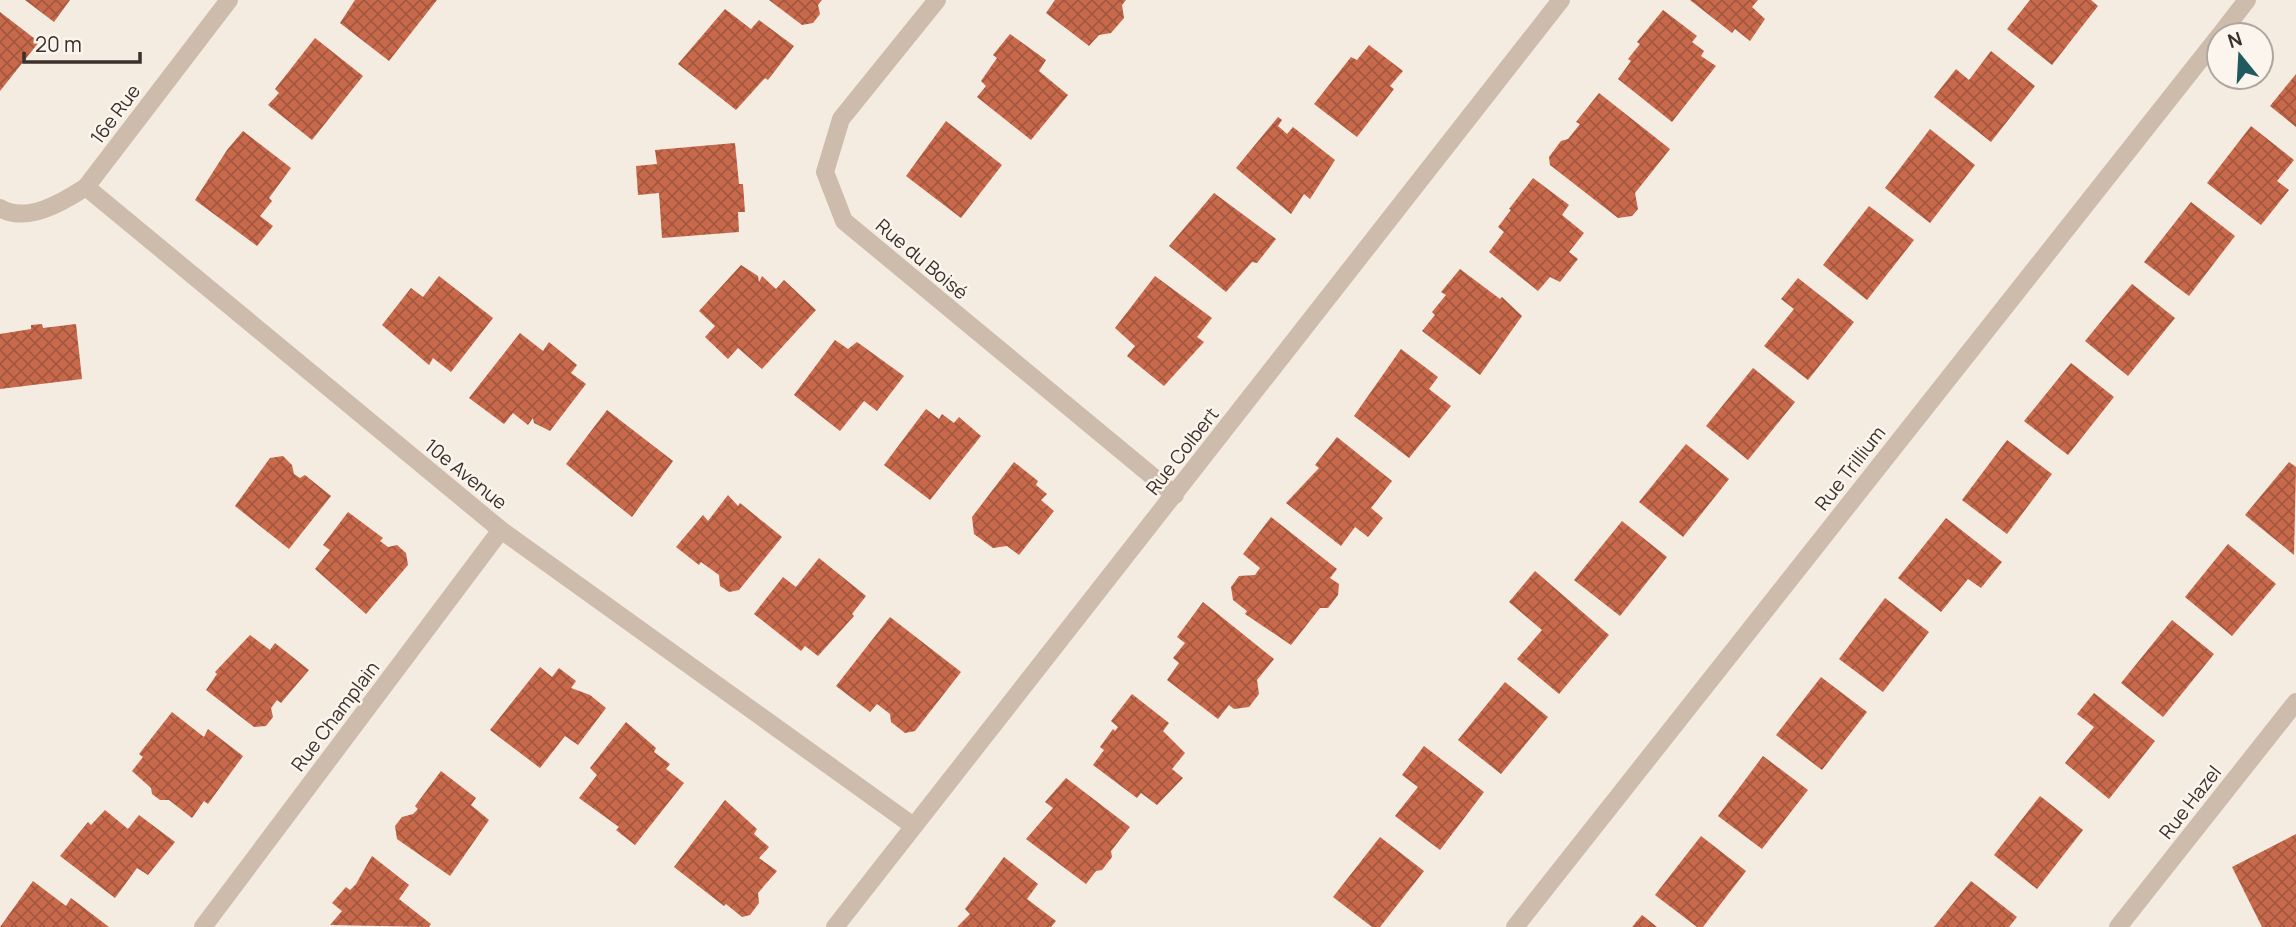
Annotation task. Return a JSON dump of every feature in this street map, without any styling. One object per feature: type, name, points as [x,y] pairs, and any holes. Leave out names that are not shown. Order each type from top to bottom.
[{"type":"street","name":"16e Rue","points":[[86,187],[229,0]]},
{"type":"street","name":"Rue du Boisé","points":[[937,0],[841,119],[825,172],[844,221],[1175,495]]},
{"type":"street","name":"Rue Colbert","points":[[835,927],[912,825],[1175,495],[1561,0]]},
{"type":"street","name":"Rue Trillium","points":[[2230,21],[2247,0]]},
{"type":"street","name":"Rue Trillium","points":[[1515,927],[2205,53]]},
{"type":"street","points":[[0,208],[10,214],[55,207],[86,187]]},
{"type":"street","name":"10e Avenue","points":[[86,187],[501,530],[912,825]]},
{"type":"street","name":"Rue Champlain","points":[[203,927],[501,530]]},
{"type":"street","name":"Rue Hazel","points":[[2118,927],[2296,702]]},
{"type":"building","points":[[25,0],[70,0],[54,22]]},
{"type":"building","points":[[355,0],[437,0],[389,61],[340,23]]},
{"type":"building","points":[[769,0],[822,0],[818,5],[820,14],[813,23],[802,25]]},
{"type":"building","points":[[1055,0],[1126,0],[1122,5],[1124,18],[1111,33],[1099,35],[1089,46],[1046,13]]},
{"type":"building","points":[[1690,0],[1758,0],[1752,7],[1765,19],[1750,41],[1735,29],[1732,33]]},
{"type":"building","points":[[2030,0],[2091,0],[2098,6],[2052,65],[2007,29]]},
{"type":"building","points":[[725,9],[751,29],[759,20],[794,46],[768,80],[765,78],[736,110],[678,64]]},
{"type":"building","points":[[1663,10],[1697,36],[1692,42],[1704,51],[1701,56],[1716,66],[1672,122],[1618,79],[1631,61],[1628,59],[1640,44],[1637,42]]},
{"type":"building","points":[[0,12],[39,42],[0,91]]},
{"type":"building","points":[[1010,34],[1046,60],[1039,71],[1068,95],[1031,140],[977,97],[986,86],[981,81],[997,58],[993,55]]},
{"type":"building","points":[[315,38],[363,76],[312,140],[268,105],[279,93],[275,89]]},
{"type":"building","points":[[1369,45],[1403,71],[1390,86],[1394,89],[1357,137],[1314,104],[1351,57],[1357,60]]},
{"type":"building","points":[[1991,51],[2035,86],[1991,142],[1934,97],[1956,69],[1969,80]]},
{"type":"building","points":[[2296,74],[2296,127],[2270,106]]},
{"type":"building","points":[[1599,93],[1670,149],[1635,193],[1638,209],[1632,216],[1618,218],[1550,165],[1549,157],[1561,141],[1568,139],[1580,124],[1576,122]]},
{"type":"building","points":[[1278,117],[1282,120],[1278,126],[1287,134],[1293,127],[1335,160],[1310,199],[1304,194],[1291,214],[1236,168]]},
{"type":"building","points":[[946,121],[1002,165],[961,218],[906,176]]},
{"type":"building","points":[[2251,126],[2294,160],[2277,181],[2289,190],[2261,225],[2207,183]]},
{"type":"building","points":[[1930,129],[1975,165],[1930,223],[1885,188]]},
{"type":"building","points":[[243,131],[291,168],[269,198],[272,201],[260,216],[273,226],[257,246],[195,200],[227,150]]},
{"type":"building","points":[[735,143],[745,212],[738,212],[739,232],[662,238],[659,193],[638,195],[636,166],[657,164],[655,150]]},
{"type":"building","points":[[1533,178],[1569,205],[1562,215],[1584,233],[1569,252],[1578,259],[1560,282],[1550,277],[1538,291],[1489,252],[1504,232],[1498,227]]},
{"type":"building","points":[[1214,193],[1276,239],[1257,263],[1252,262],[1226,292],[1169,246]]},
{"type":"building","points":[[2191,202],[2235,236],[2189,296],[2144,262]]},
{"type":"building","points":[[1869,206],[1914,240],[1867,300],[1823,265]]},
{"type":"building","points":[[741,265],[758,276],[759,282],[762,276],[776,289],[784,280],[816,310],[762,369],[738,348],[728,359],[705,337],[715,326],[699,311]]},
{"type":"building","points":[[1460,269],[1500,299],[1502,297],[1522,316],[1480,375],[1422,331],[1435,315],[1432,312],[1446,295],[1441,292]]},
{"type":"building","points":[[439,276],[493,318],[451,372],[433,358],[429,365],[382,325],[411,288],[423,297]]},
{"type":"building","points":[[1155,276],[1212,318],[1197,337],[1204,342],[1164,386],[1127,356],[1135,346],[1115,328]]},
{"type":"building","points":[[1798,278],[1854,322],[1808,380],[1764,346],[1794,309],[1781,299]]},
{"type":"building","points":[[2132,284],[2175,318],[2128,376],[2085,341]]},
{"type":"building","points":[[42,324],[43,328],[76,324],[82,379],[0,389],[0,334],[31,329],[31,325]]},
{"type":"building","points":[[520,333],[543,351],[549,342],[577,365],[571,373],[586,384],[550,431],[534,423],[533,418],[528,425],[513,413],[504,424],[469,398]]},
{"type":"building","points":[[835,340],[848,349],[857,342],[904,376],[877,411],[864,401],[840,431],[794,395]]},
{"type":"building","points":[[1401,349],[1438,377],[1429,389],[1451,406],[1409,458],[1354,416]]},
{"type":"building","points":[[2071,363],[2114,397],[2068,455],[2024,421]]},
{"type":"building","points":[[1753,368],[1795,402],[1748,460],[1706,426]]},
{"type":"building","points":[[926,409],[939,419],[942,414],[954,423],[959,417],[981,436],[930,500],[884,465]]},
{"type":"building","points":[[607,410],[673,461],[632,517],[566,464]]},
{"type":"building","points":[[1337,437],[1392,481],[1371,508],[1383,518],[1368,537],[1355,527],[1341,546],[1286,503],[1319,468],[1315,465]]},
{"type":"building","points":[[2007,440],[2052,474],[2007,534],[1962,500]]},
{"type":"building","points":[[1686,444],[1729,479],[1683,537],[1639,502]]},
{"type":"building","points":[[283,456],[292,465],[294,474],[300,478],[305,475],[331,496],[289,549],[235,506],[270,458]]},
{"type":"building","points":[[1014,462],[1038,481],[1036,485],[1047,494],[1041,500],[1054,511],[1019,555],[1007,546],[993,548],[974,534],[972,517]]},
{"type":"building","points":[[2289,462],[2296,467],[2294,555],[2245,515]]},
{"type":"building","points":[[728,495],[738,506],[740,503],[782,537],[739,590],[729,592],[720,586],[719,575],[701,562],[699,565],[676,547],[703,515],[708,521]]},
{"type":"building","points":[[348,512],[383,538],[380,541],[388,547],[397,545],[406,553],[408,565],[366,614],[315,569],[330,550],[323,545]]},
{"type":"building","points":[[1271,517],[1337,569],[1330,578],[1339,584],[1338,595],[1328,608],[1320,608],[1291,645],[1245,614],[1247,611],[1233,600],[1231,587],[1239,576],[1255,575],[1260,568],[1243,554]]},
{"type":"building","points":[[1946,518],[2002,562],[1981,588],[1968,579],[1941,612],[1898,578]]},
{"type":"building","points":[[1622,521],[1667,557],[1620,616],[1574,580]]},
{"type":"building","points":[[2228,544],[2276,584],[2232,636],[2185,597]]},
{"type":"building","points":[[819,558],[866,596],[852,614],[854,616],[818,656],[805,646],[801,651],[754,614],[783,577],[796,587]]},
{"type":"building","points":[[1535,571],[1609,635],[1559,694],[1517,659],[1542,630],[1509,602]]},
{"type":"building","points":[[1885,598],[1929,632],[1883,692],[1839,659]]},
{"type":"building","points":[[1203,602],[1274,659],[1257,680],[1259,694],[1249,707],[1234,709],[1229,705],[1218,719],[1167,680],[1179,663],[1173,658],[1185,643],[1177,637]]},
{"type":"building","points":[[890,617],[961,672],[915,731],[905,733],[891,722],[890,714],[877,704],[870,712],[836,686]]},
{"type":"building","points":[[2172,620],[2214,654],[2163,717],[2121,683]]},
{"type":"building","points":[[250,635],[270,650],[275,643],[309,670],[281,703],[277,700],[271,708],[273,717],[266,726],[254,727],[206,690],[217,674],[215,672]]},
{"type":"building","points":[[540,667],[552,677],[559,668],[576,681],[571,688],[590,695],[606,708],[578,745],[565,736],[540,768],[490,730]]},
{"type":"building","points":[[1821,677],[1867,712],[1822,770],[1776,735]]},
{"type":"building","points":[[1505,682],[1548,717],[1501,774],[1458,740]]},
{"type":"building","points":[[2094,693],[2155,741],[2109,799],[2065,763],[2094,727],[2077,714]]},
{"type":"building","points":[[1132,694],[1169,723],[1163,731],[1185,753],[1172,769],[1183,778],[1157,805],[1141,793],[1137,798],[1093,765],[1104,750],[1100,747],[1113,729],[1115,731],[1118,727],[1111,721]]},
{"type":"building","points":[[172,712],[204,737],[208,729],[243,756],[208,804],[204,801],[192,818],[169,800],[160,800],[152,794],[151,788],[132,771],[143,757],[139,754]]},
{"type":"building","points":[[626,722],[656,748],[654,752],[670,764],[666,769],[684,783],[635,845],[616,830],[619,827],[579,798],[597,775],[590,768]]},
{"type":"building","points":[[1424,746],[1484,792],[1440,850],[1395,816],[1418,787],[1402,775]]},
{"type":"building","points":[[1763,756],[1808,790],[1762,849],[1718,816]]},
{"type":"building","points":[[441,771],[476,798],[471,805],[489,820],[450,876],[397,839],[395,826],[402,817],[413,814],[418,809],[415,806]]},
{"type":"building","points":[[1066,778],[1130,827],[1111,851],[1112,857],[1102,870],[1096,871],[1086,884],[1026,839],[1053,808],[1045,802]]},
{"type":"building","points":[[2040,796],[2083,830],[2037,889],[1994,855]]},
{"type":"building","points":[[725,800],[757,829],[754,834],[769,847],[759,858],[777,871],[758,893],[759,903],[750,915],[742,917],[674,867]]},
{"type":"building","points":[[105,810],[128,829],[139,815],[175,842],[148,875],[137,868],[115,898],[60,856],[88,822],[91,825]]},
{"type":"building","points":[[2296,834],[2296,927],[2262,927],[2232,867]]},
{"type":"building","points":[[1701,836],[1746,871],[1703,927],[1697,927],[1655,895]]},
{"type":"building","points":[[1380,837],[1424,871],[1380,927],[1372,927],[1333,897]]},
{"type":"building","points":[[372,856],[409,885],[399,899],[431,924],[429,927],[330,925],[342,911],[332,903],[346,887],[350,890],[356,884]]},
{"type":"building","points":[[1004,857],[1038,884],[1027,899],[1056,921],[1051,927],[957,927],[970,914],[965,909]]},
{"type":"building","points":[[33,881],[66,906],[71,898],[109,927],[0,927]]},
{"type":"building","points":[[1971,881],[2017,917],[2009,927],[1934,927]]},
{"type":"building","points":[[1642,915],[1657,927],[1632,927]]}]
